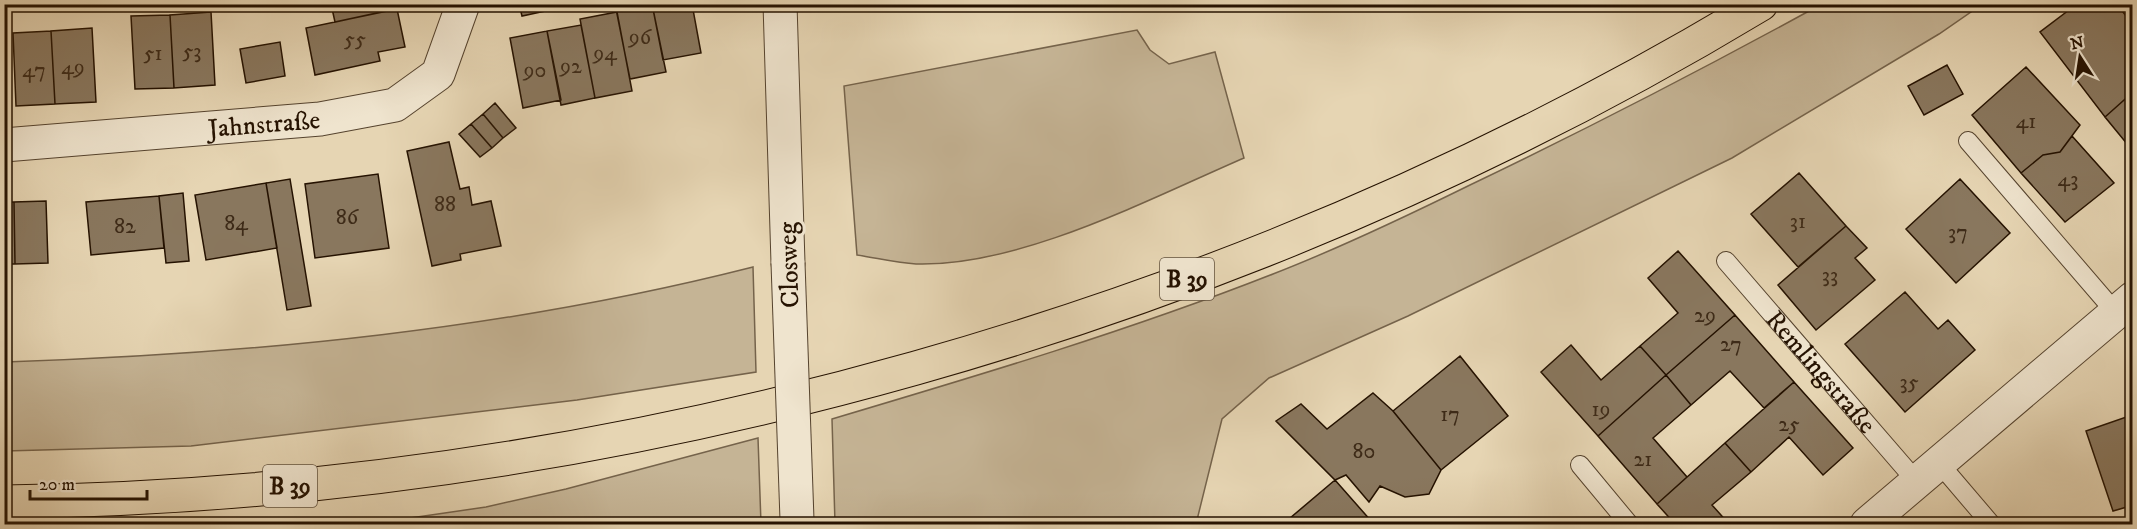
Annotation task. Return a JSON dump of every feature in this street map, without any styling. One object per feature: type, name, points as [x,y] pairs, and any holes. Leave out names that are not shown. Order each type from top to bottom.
[{"type":"main road","name":"B 39","points":[[4,502],[162,497],[456,468],[731,415],[966,354],[1110,308],[1299,236],[1440,173],[1577,106],[1705,38],[1761,4]]},
{"type":"main road","points":[[4,513],[40,525]]},
{"type":"street","name":"Jahnstraße","points":[[4,146],[320,119],[395,105],[438,74],[463,4]]},
{"type":"street","name":"Closweg","points":[[780,4],[797,522]]},
{"type":"street","points":[[1867,525],[2125,306]]},
{"type":"lane","points":[[1968,141],[2125,306]]},
{"type":"lane","name":"Remlingstraße","points":[[1726,261],[1928,472],[1991,525]]},
{"type":"lane","points":[[1580,465],[1629,525]]},
{"type":"shaded area","points":[[1820,5],[1981,5],[1939,34],[1732,158],[1408,316],[1269,378],[1222,419],[1196,524],[835,524],[832,419],[998,369],[1164,315],[1323,254],[1559,142]]},
{"type":"shaded area","points":[[1137,30],[1150,50],[1169,64],[1215,52],[1244,158],[1083,228],[998,254],[956,262],[916,264],[857,255],[844,86]]},
{"type":"shaded area","points":[[753,267],[756,372],[577,400],[191,446],[5,451],[5,362],[193,352],[382,335],[568,307],[661,289]]},
{"type":"shaded area","points":[[758,438],[761,524],[369,524],[486,507],[566,489]]},
{"type":"building","points":[[331,4],[408,4],[409,6],[335,22]]},
{"type":"building","points":[[519,4],[554,4],[555,9],[522,16]]},
{"type":"building","points":[[615,4],[652,4],[666,72],[630,79]]},
{"type":"building","points":[[652,4],[692,4],[701,53],[663,60]]},
{"type":"building","points":[[2077,4],[2117,4],[2132,24],[2132,93],[2105,117],[2040,32]]},
{"type":"building","points":[[397,9],[405,47],[378,52],[380,61],[315,75],[306,28]]},
{"type":"building","points":[[211,12],[215,85],[174,88],[170,15]]},
{"type":"building","points":[[617,12],[632,91],[595,98],[580,19]]},
{"type":"building","points":[[170,15],[174,88],[135,89],[131,16]]},
{"type":"building","points":[[581,25],[595,98],[561,105],[547,31]]},
{"type":"building","points":[[92,28],[96,102],[55,104],[51,31]]},
{"type":"building","points":[[51,31],[55,104],[16,106],[13,33]]},
{"type":"building","points":[[547,31],[561,100],[523,108],[510,38]]},
{"type":"building","points":[[280,42],[285,76],[246,83],[240,49]]},
{"type":"building","points":[[1947,65],[1963,94],[1924,115],[1908,86]]},
{"type":"building","points":[[2026,67],[2080,125],[2060,152],[2043,155],[2021,173],[1972,115]]},
{"type":"building","points":[[2132,93],[2132,150],[2105,117]]},
{"type":"building","points":[[495,103],[516,128],[503,138],[483,114]]},
{"type":"building","points":[[483,114],[503,138],[492,148],[471,124]]},
{"type":"building","points":[[471,124],[492,148],[480,157],[459,134]]},
{"type":"building","points":[[2072,136],[2114,183],[2065,222],[2021,173],[2043,155],[2060,152]]},
{"type":"building","points":[[449,142],[460,189],[469,187],[472,205],[491,201],[501,246],[460,254],[461,260],[432,266],[407,151]]},
{"type":"building","points":[[1799,173],[1846,226],[1798,267],[1751,214]]},
{"type":"building","points":[[378,174],[389,248],[315,258],[305,184]]},
{"type":"building","points":[[290,179],[311,306],[287,310],[266,183]]},
{"type":"building","points":[[1960,179],[2010,233],[1956,283],[1906,229]]},
{"type":"building","points":[[266,183],[277,248],[206,260],[195,195]]},
{"type":"building","points":[[183,193],[189,261],[166,263],[159,196]]},
{"type":"building","points":[[159,196],[164,248],[91,255],[86,202]]},
{"type":"building","points":[[46,201],[48,263],[15,264],[14,202]]},
{"type":"building","points":[[4,202],[14,202],[15,264],[4,264]]},
{"type":"building","points":[[1846,226],[1867,248],[1855,258],[1875,280],[1816,330],[1778,285]]},
{"type":"building","points":[[1678,251],[1735,315],[1666,375],[1640,346],[1678,313],[1648,278]]},
{"type":"building","points":[[1905,292],[1938,329],[1948,320],[1975,350],[1905,412],[1845,344]]},
{"type":"building","points":[[1735,315],[1794,382],[1764,408],[1730,371],[1691,405],[1666,375]]},
{"type":"building","points":[[1571,345],[1601,380],[1640,346],[1666,375],[1598,436],[1541,372]]},
{"type":"building","points":[[1460,356],[1508,416],[1441,470],[1393,411]]},
{"type":"building","points":[[1666,375],[1691,405],[1653,438],[1687,477],[1657,504],[1598,436]]},
{"type":"building","points":[[1794,382],[1853,448],[1823,475],[1789,437],[1751,472],[1725,443]]},
{"type":"building","points":[[1373,393],[1393,411],[1441,470],[1429,494],[1405,497],[1380,486],[1369,502],[1346,475],[1335,480],[1276,421],[1301,404],[1327,429]]},
{"type":"building","points":[[2132,415],[2132,524],[2127,507],[2113,511],[2086,431]]},
{"type":"building","points":[[1725,443],[1751,472],[1712,505],[1729,524],[1675,524],[1657,504]]},
{"type":"building","points":[[1335,480],[1372,522],[1370,524],[1283,524]]}]
